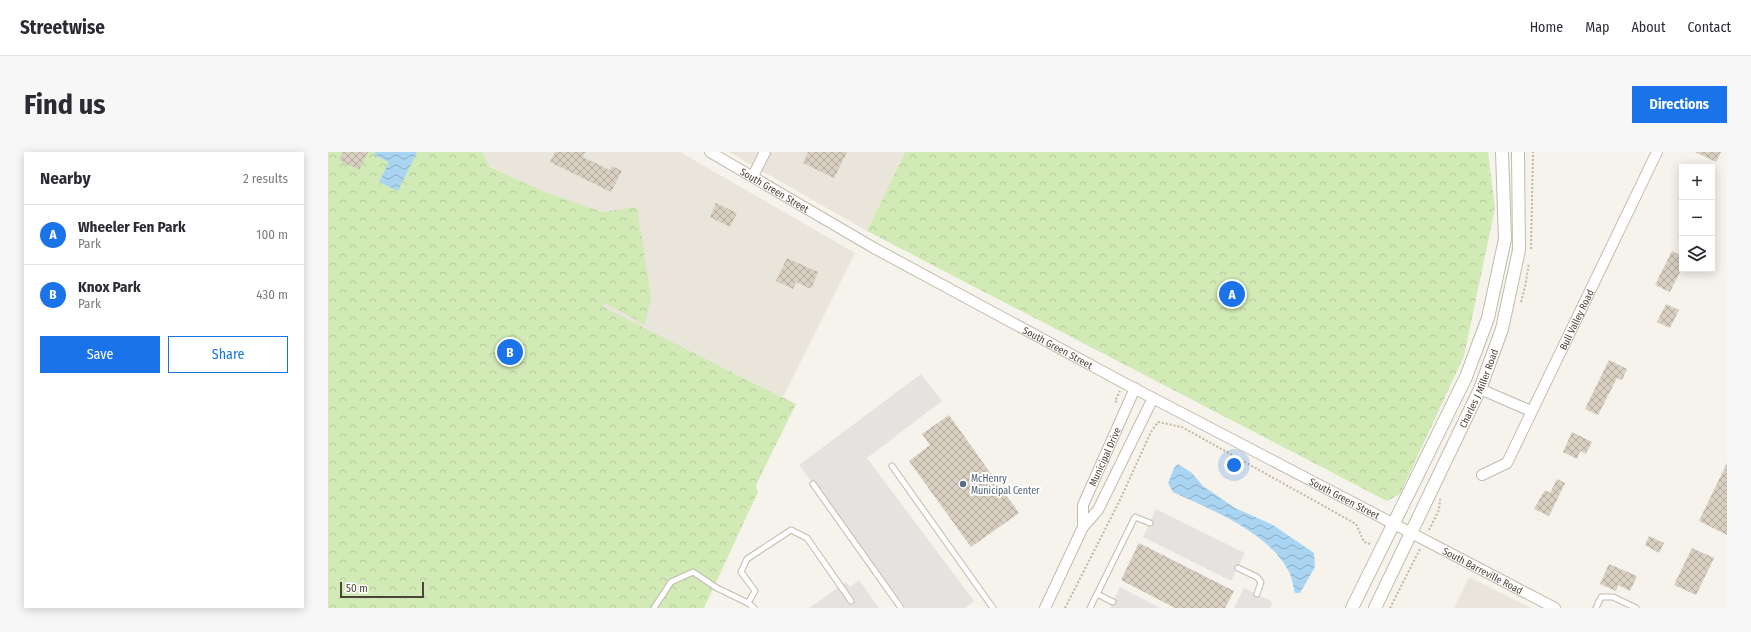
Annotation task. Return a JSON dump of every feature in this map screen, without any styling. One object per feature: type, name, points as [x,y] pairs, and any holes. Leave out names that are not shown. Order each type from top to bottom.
[{"type":"street","name":"South Green Street","points":[[710,152],[874,248],[1153,398],[1411,532]]},
{"type":"street","points":[[753,176],[765,152]]},
{"type":"street","name":"Charles J Miller Road","points":[[1394,523],[1466,377],[1488,318],[1505,239],[1502,152]]},
{"type":"street","name":"Charles J Miller Road","points":[[1375,608],[1480,389],[1502,329],[1519,250],[1518,152]]},
{"type":"street","name":"Bull Valley Road","points":[[1482,475],[1506,463],[1657,152]]},
{"type":"street","name":"Municipal Drive","points":[[1083,527],[1083,505],[1135,388]]},
{"type":"street","points":[[1480,389],[1532,411]]},
{"type":"street","name":"Municipal Drive","points":[[1045,608],[1083,527],[1098,510],[1153,398]]},
{"type":"street","points":[[1352,608],[1394,523]]},
{"type":"street","name":"South Barreville Road","points":[[1411,532],[1555,608]]},
{"type":"lane","points":[[892,466],[993,608]]},
{"type":"lane","points":[[813,484],[901,608]]},
{"type":"lane","points":[[1090,608],[1135,517],[1150,523]]},
{"type":"lane","points":[[748,603],[755,591],[741,572],[748,559],[791,530],[807,538],[851,601]]},
{"type":"lane","points":[[1238,568],[1257,577],[1261,582],[1257,594]]},
{"type":"lane","points":[[654,608],[671,582],[693,572],[717,588],[748,603],[754,608]]},
{"type":"lane","points":[[1097,594],[1112,602]]},
{"type":"lane","points":[[1596,608],[1601,597],[1613,597],[1636,608]]},
{"type":"path","points":[[1065,608],[1119,502],[1151,432],[1158,422],[1182,427],[1356,524],[1364,542],[1381,549]]},
{"type":"path","points":[[1390,608],[1413,565],[1399,557]]},
{"type":"shaded area","points":[[458,152],[680,152],[855,253],[783,397],[602,307],[637,234]]},
{"type":"shaded area","points":[[729,152],[905,152],[867,231]]},
{"type":"shaded area","points":[[921,374],[942,401],[867,458],[974,601],[965,608],[906,608],[799,465]]},
{"type":"shaded area","points":[[1156,509],[1245,553],[1231,581],[1143,537]]},
{"type":"shaded area","points":[[1469,577],[1531,608],[1454,608]]},
{"type":"shaded area","points":[[859,580],[879,608],[809,608],[846,582],[850,587]]},
{"type":"shaded area","points":[[1120,587],[1160,608],[1110,608]]},
{"type":"shaded area","points":[[1244,588],[1273,602],[1270,608],[1234,608]]},
{"type":"green space","points":[[328,152],[482,152],[490,167],[545,192],[602,212],[637,207],[651,297],[645,325],[605,303],[603,307],[796,404],[756,485],[758,492],[704,608],[328,608]]},
{"type":"green space","points":[[905,152],[1488,152],[1495,208],[1464,356],[1400,494],[1387,501],[867,231]]},
{"type":"water","points":[[376,152],[417,152],[398,191],[379,182],[389,162],[374,155]]},
{"type":"water","points":[[1178,464],[1192,473],[1203,486],[1235,508],[1273,525],[1314,553],[1315,567],[1300,593],[1295,593],[1288,570],[1279,556],[1267,544],[1237,523],[1221,514],[1173,492],[1168,483],[1174,468]]},
{"type":"building","points":[[343,152],[368,152],[359,170],[339,160]]},
{"type":"building","points":[[555,152],[585,152],[583,157],[610,170],[612,166],[622,171],[611,192],[550,162]]},
{"type":"building","points":[[808,152],[847,152],[834,178],[803,163]]},
{"type":"building","points":[[1695,152],[1721,152],[1716,162]]},
{"type":"building","points":[[716,203],[737,213],[730,227],[710,217]]},
{"type":"building","points":[[1672,251],[1679,254],[1680,272],[1670,292],[1655,285]]},
{"type":"building","points":[[787,258],[818,272],[811,289],[796,282],[793,289],[776,281]]},
{"type":"building","points":[[1666,304],[1679,310],[1670,328],[1657,322]]},
{"type":"building","points":[[1609,360],[1627,369],[1622,380],[1617,378],[1598,415],[1585,409]]},
{"type":"building","points":[[949,415],[1019,513],[971,547],[909,461],[930,445],[922,434]]},
{"type":"building","points":[[1572,432],[1592,442],[1586,454],[1580,451],[1577,459],[1563,452]]},
{"type":"building","points":[[1727,463],[1727,535],[1699,521]]},
{"type":"building","points":[[1557,479],[1565,483],[1549,516],[1534,509],[1545,490],[1550,493]]},
{"type":"building","points":[[1649,536],[1664,543],[1659,553],[1645,545]]},
{"type":"building","points":[[1139,543],[1234,591],[1225,608],[1175,608],[1121,580]]},
{"type":"building","points":[[1692,548],[1714,558],[1696,595],[1674,585]]},
{"type":"building","points":[[1609,564],[1637,576],[1630,591],[1618,585],[1616,591],[1600,584]]},
{"type":"place","name":"Wheeler Fen Park","points":[[1232,294]]},
{"type":"place","name":"Knox Park","points":[[510,352]]},
{"type":"place","name":"McHenry Municipal Center","points":[[963,484]]}]
